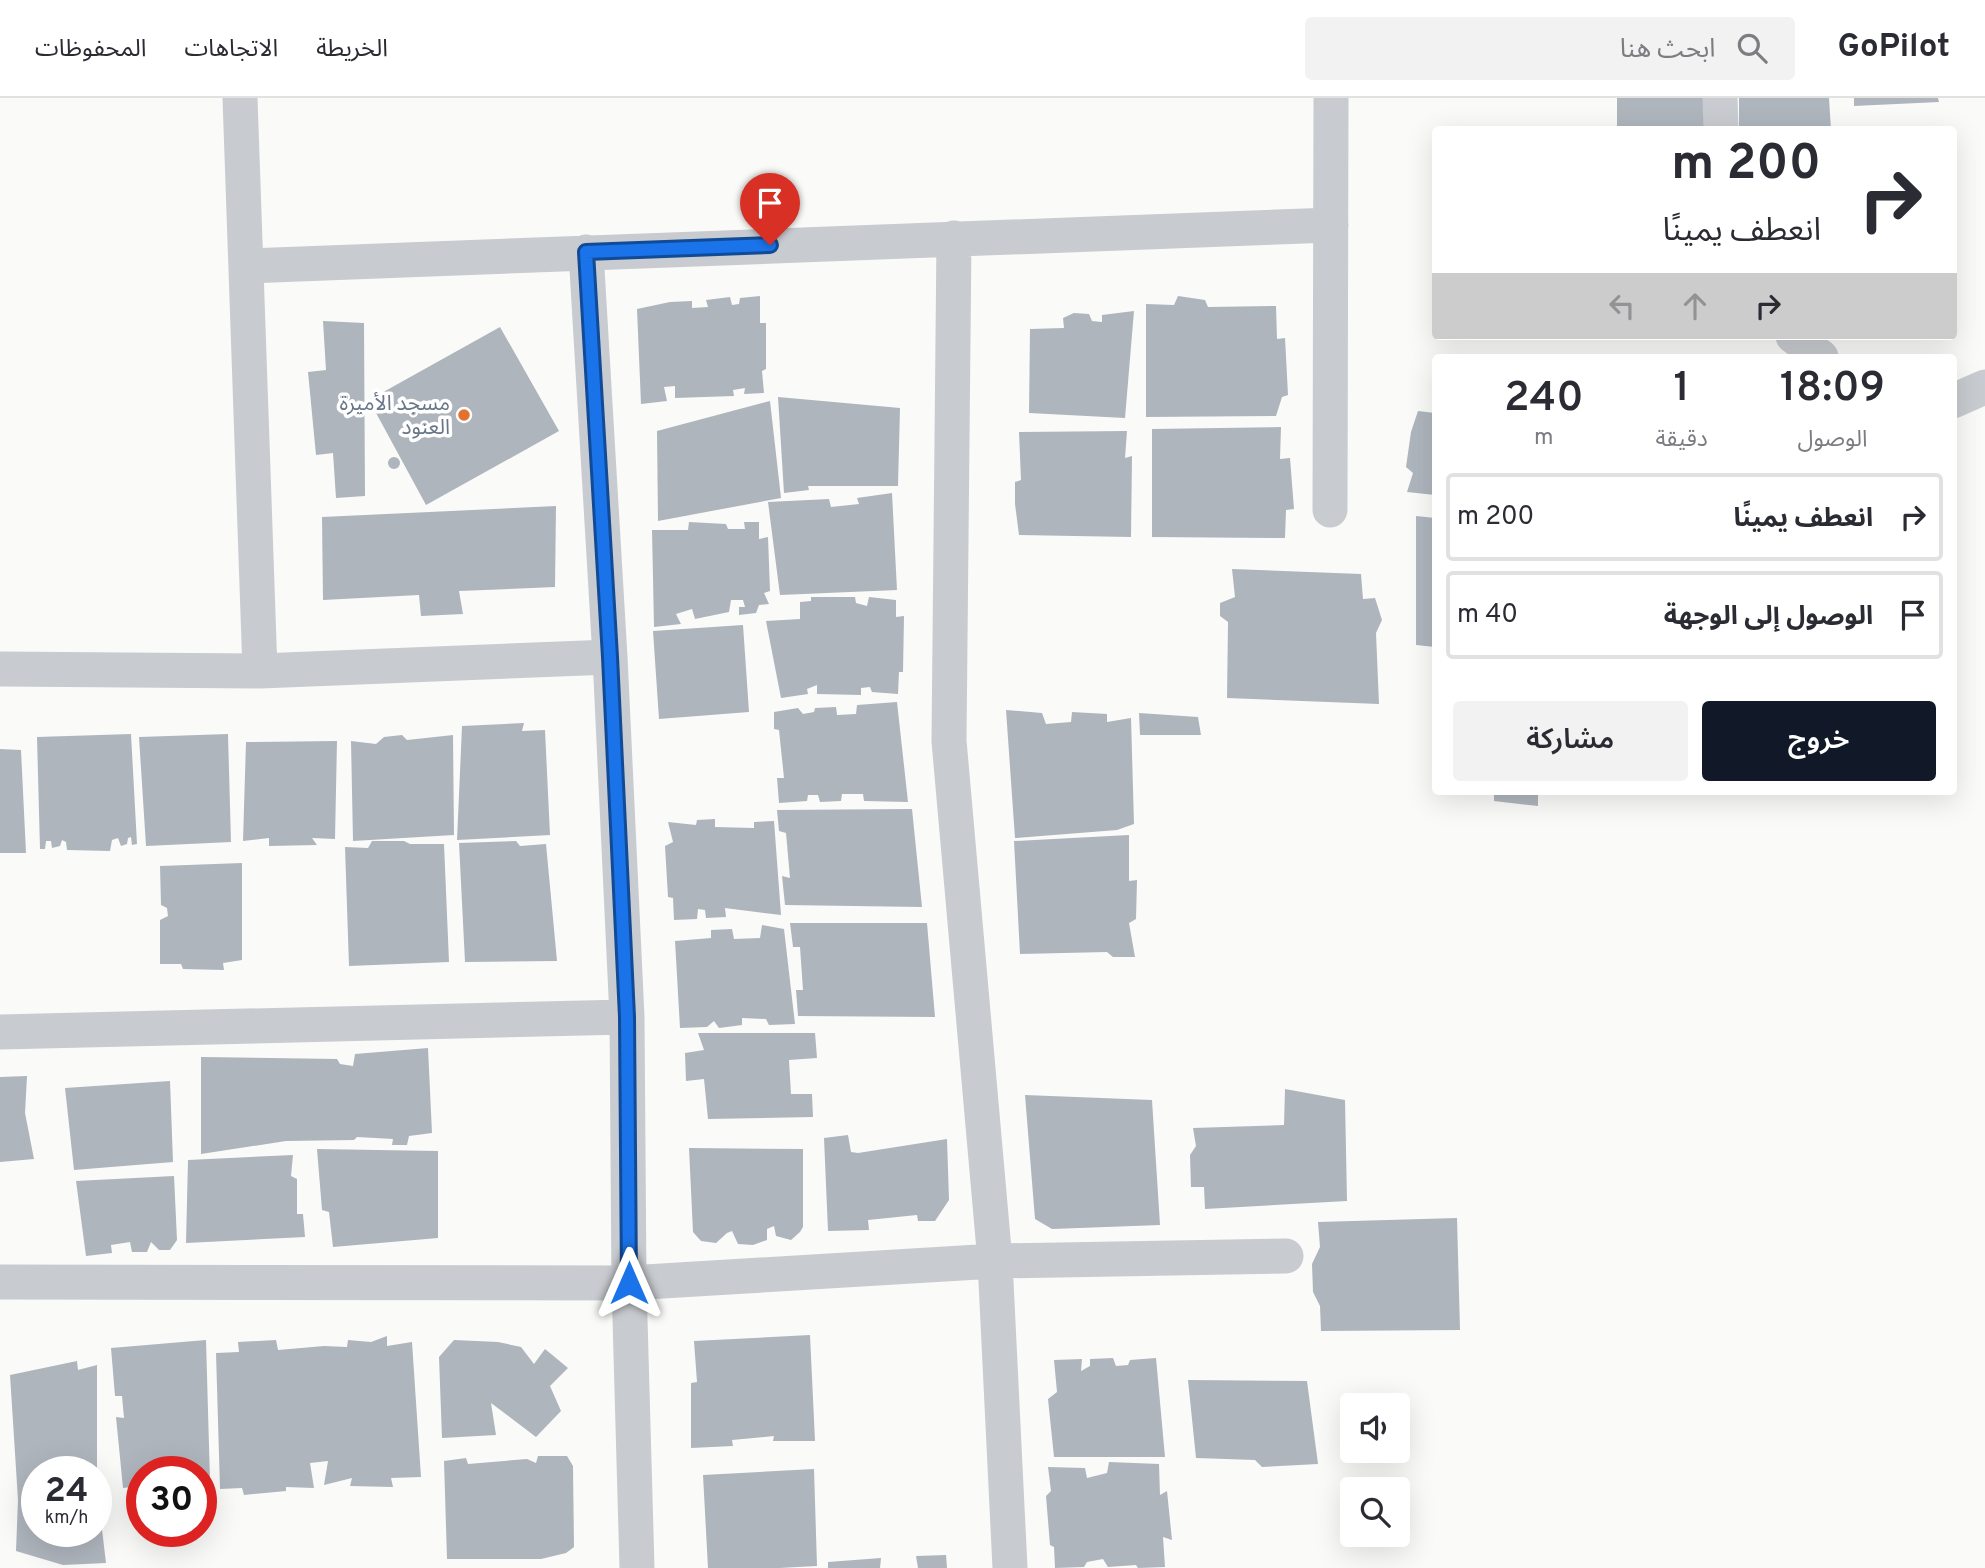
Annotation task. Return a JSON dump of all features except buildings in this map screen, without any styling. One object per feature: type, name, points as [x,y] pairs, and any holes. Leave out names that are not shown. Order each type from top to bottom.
[{"type":"street","points":[[240,98],[260,671]]},
{"type":"street","points":[[1330,510],[1332,98]]},
{"type":"street","points":[[1720,98],[1721,126]]},
{"type":"street","points":[[246,266],[1331,225]]},
{"type":"street","points":[[954,238],[949,741],[995,1261],[1010,1568]]},
{"type":"street","points":[[586,252],[610,657],[627,1017],[629,1283],[638,1568]]},
{"type":"street","points":[[1798,340],[1817,354]]},
{"type":"street","points":[[1957,399],[1985,387]]},
{"type":"street","points":[[0,669],[260,671],[610,657]]},
{"type":"street","points":[[0,1032],[627,1017]]},
{"type":"street","points":[[0,1282],[629,1283],[995,1261],[1286,1256]]},
{"type":"place","name":"مسجد الأميرة العنود","points":[[464,415]]},
{"type":"route","points":[[629,1283],[627,1017],[610,657],[586,252],[770,245]]}]
